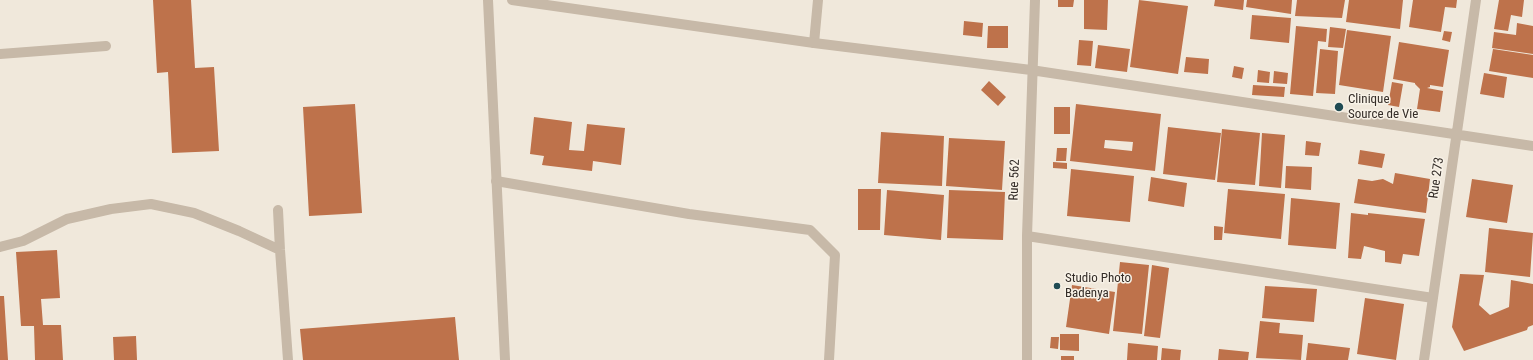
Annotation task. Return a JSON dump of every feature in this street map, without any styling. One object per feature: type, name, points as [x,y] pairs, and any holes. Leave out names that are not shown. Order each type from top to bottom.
[{"type":"street","points":[[488,0],[505,360]]},
{"type":"street","points":[[512,0],[814,43],[1031,70],[1533,146]]},
{"type":"street","points":[[814,43],[818,0]]},
{"type":"street","name":"Rue 562","points":[[1027,360],[1027,236],[1031,70],[1035,0]]},
{"type":"street","name":"Rue 273","points":[[1424,360],[1476,0]]},
{"type":"street","points":[[0,54],[106,46]]},
{"type":"street","points":[[496,182],[689,214],[810,230],[835,255],[829,360]]},
{"type":"street","points":[[0,247],[23,241],[67,219],[111,209],[151,204],[194,213],[239,231],[280,250]]},
{"type":"street","points":[[278,210],[288,360]]},
{"type":"street","points":[[1027,236],[1433,298]]},
{"type":"building","points":[[153,0],[191,0],[195,68],[214,67],[219,151],[172,153],[168,72],[157,73]]},
{"type":"building","points":[[1058,0],[1074,0],[1073,7],[1058,7]]},
{"type":"building","points":[[1084,0],[1108,0],[1107,30],[1084,29]]},
{"type":"building","points":[[1139,0],[1188,6],[1178,74],[1130,67]]},
{"type":"building","points":[[1215,0],[1244,0],[1243,10],[1214,6]]},
{"type":"building","points":[[1247,0],[1292,0],[1291,14],[1246,7]]},
{"type":"building","points":[[1297,0],[1345,0],[1342,18],[1295,16]]},
{"type":"building","points":[[1349,0],[1403,0],[1400,29],[1346,22]]},
{"type":"building","points":[[1413,0],[1457,0],[1456,8],[1445,7],[1441,32],[1409,27]]},
{"type":"building","points":[[1499,0],[1524,0],[1522,17],[1511,15],[1508,31],[1494,29]]},
{"type":"building","points":[[1252,15],[1291,18],[1289,43],[1250,39]]},
{"type":"building","points":[[964,21],[983,23],[982,37],[963,35]]},
{"type":"building","points":[[1517,23],[1533,26],[1533,54],[1492,48],[1494,32],[1516,35]]},
{"type":"building","points":[[988,26],[1008,26],[1008,48],[987,48]]},
{"type":"building","points":[[1296,26],[1327,29],[1326,42],[1318,41],[1313,96],[1290,94]]},
{"type":"building","points":[[1330,27],[1346,29],[1343,48],[1328,47]]},
{"type":"building","points":[[1347,30],[1391,36],[1383,92],[1339,85]]},
{"type":"building","points":[[1444,31],[1452,32],[1450,42],[1442,40]]},
{"type":"building","points":[[1079,40],[1093,41],[1091,66],[1077,65]]},
{"type":"building","points":[[1399,42],[1449,50],[1443,87],[1430,85],[1430,87],[1427,88],[1443,91],[1440,112],[1417,109],[1420,89],[1415,83],[1393,79]]},
{"type":"building","points":[[1098,45],[1130,49],[1127,72],[1095,68]]},
{"type":"building","points":[[1320,49],[1338,51],[1335,94],[1316,93]]},
{"type":"building","points":[[1493,49],[1533,55],[1533,78],[1489,71]]},
{"type":"building","points":[[1186,57],[1209,59],[1208,74],[1184,72]]},
{"type":"building","points":[[1234,66],[1244,68],[1242,79],[1232,77]]},
{"type":"building","points":[[1258,70],[1270,72],[1269,83],[1257,82]]},
{"type":"building","points":[[1274,71],[1288,73],[1287,84],[1273,83]]},
{"type":"building","points":[[1484,73],[1507,77],[1504,98],[1480,94]]},
{"type":"building","points":[[989,81],[1006,97],[998,106],[981,90]]},
{"type":"building","points":[[1392,82],[1403,84],[1399,107],[1388,105]]},
{"type":"building","points":[[1253,85],[1285,87],[1284,97],[1252,95]]},
{"type":"building","points":[[355,104],[362,213],[309,216],[303,107]]},
{"type":"building","points":[[1076,104],[1161,114],[1155,171],[1070,161]],"holes":[[[1105,140],[1133,142],[1132,151],[1104,148]]]},
{"type":"building","points":[[1054,107],[1070,107],[1070,134],[1054,134]]},
{"type":"building","points":[[534,117],[572,122],[569,150],[584,151],[587,124],[625,128],[621,165],[593,161],[592,171],[542,165],[544,156],[530,154]]},
{"type":"building","points":[[1168,127],[1221,133],[1215,180],[1163,174]]},
{"type":"building","points":[[1222,129],[1260,133],[1255,185],[1217,182]]},
{"type":"building","points":[[881,132],[944,136],[942,186],[878,183]]},
{"type":"building","points":[[1262,133],[1285,135],[1281,188],[1259,186]]},
{"type":"building","points":[[949,138],[1005,141],[1002,190],[946,186]]},
{"type":"building","points":[[1306,141],[1321,143],[1319,156],[1305,155]]},
{"type":"building","points":[[1057,148],[1067,148],[1066,161],[1056,161]]},
{"type":"building","points":[[1360,150],[1385,154],[1382,168],[1358,164]]},
{"type":"building","points":[[1053,162],[1067,163],[1067,169],[1053,168]]},
{"type":"building","points":[[1286,166],[1312,167],[1311,190],[1285,188]]},
{"type":"building","points":[[1071,169],[1134,176],[1130,222],[1067,216]]},
{"type":"building","points":[[1395,173],[1430,179],[1426,213],[1354,203],[1358,179],[1372,181],[1383,179],[1393,184]]},
{"type":"building","points":[[1151,177],[1187,183],[1184,207],[1148,201]]},
{"type":"building","points":[[1472,179],[1513,185],[1507,223],[1466,217]]},
{"type":"building","points":[[858,189],[881,189],[880,230],[858,230]]},
{"type":"building","points":[[1228,189],[1285,194],[1281,239],[1224,233]]},
{"type":"building","points":[[887,190],[944,195],[941,240],[884,235]]},
{"type":"building","points":[[949,190],[1005,192],[1003,240],[947,238]]},
{"type":"building","points":[[1291,198],[1340,203],[1336,249],[1288,245]]},
{"type":"building","points":[[1351,213],[1368,215],[1368,213],[1425,219],[1419,256],[1403,254],[1401,264],[1385,262],[1385,251],[1364,246],[1361,259],[1348,258]]},
{"type":"building","points":[[1214,226],[1223,227],[1222,240],[1214,240]]},
{"type":"building","points":[[1489,228],[1533,233],[1530,277],[1485,272]]},
{"type":"building","points":[[57,250],[60,298],[41,299],[43,325],[61,325],[63,360],[35,360],[34,326],[21,326],[16,252]]},
{"type":"building","points":[[1120,262],[1149,265],[1142,334],[1113,331]]},
{"type":"building","points":[[1152,265],[1169,268],[1160,338],[1144,336]]},
{"type":"building","points":[[1460,274],[1484,275],[1479,305],[1490,315],[1509,307],[1511,280],[1533,284],[1533,325],[1528,327],[1527,330],[1464,351],[1452,327]]},
{"type":"building","points":[[1072,285],[1115,292],[1109,334],[1066,327]]},
{"type":"building","points":[[1265,286],[1317,289],[1314,322],[1262,318]]},
{"type":"building","points":[[0,296],[4,296],[8,360],[0,360]]},
{"type":"building","points":[[1365,298],[1404,304],[1396,360],[1357,354]]},
{"type":"building","points":[[455,317],[459,360],[303,360],[300,329]]},
{"type":"building","points":[[1260,321],[1280,323],[1279,333],[1303,335],[1301,360],[1256,358]]},
{"type":"building","points":[[1060,334],[1079,334],[1079,351],[1060,350]]},
{"type":"building","points":[[136,336],[137,360],[114,360],[113,337]]},
{"type":"building","points":[[1051,337],[1059,337],[1058,349],[1050,348]]},
{"type":"building","points":[[1128,343],[1158,346],[1157,360],[1127,360]]},
{"type":"building","points":[[1308,343],[1350,348],[1348,360],[1306,360]]},
{"type":"building","points":[[1162,348],[1181,350],[1180,360],[1161,360]]},
{"type":"building","points":[[1219,349],[1249,352],[1248,360],[1218,360]]},
{"type":"building","points":[[1061,356],[1074,356],[1074,360],[1061,360]]},
{"type":"place","name":"Clinique Source de Vie","points":[[1339,107]]},
{"type":"place","name":"Studio Photo Badenya","points":[[1057,286]]}]
